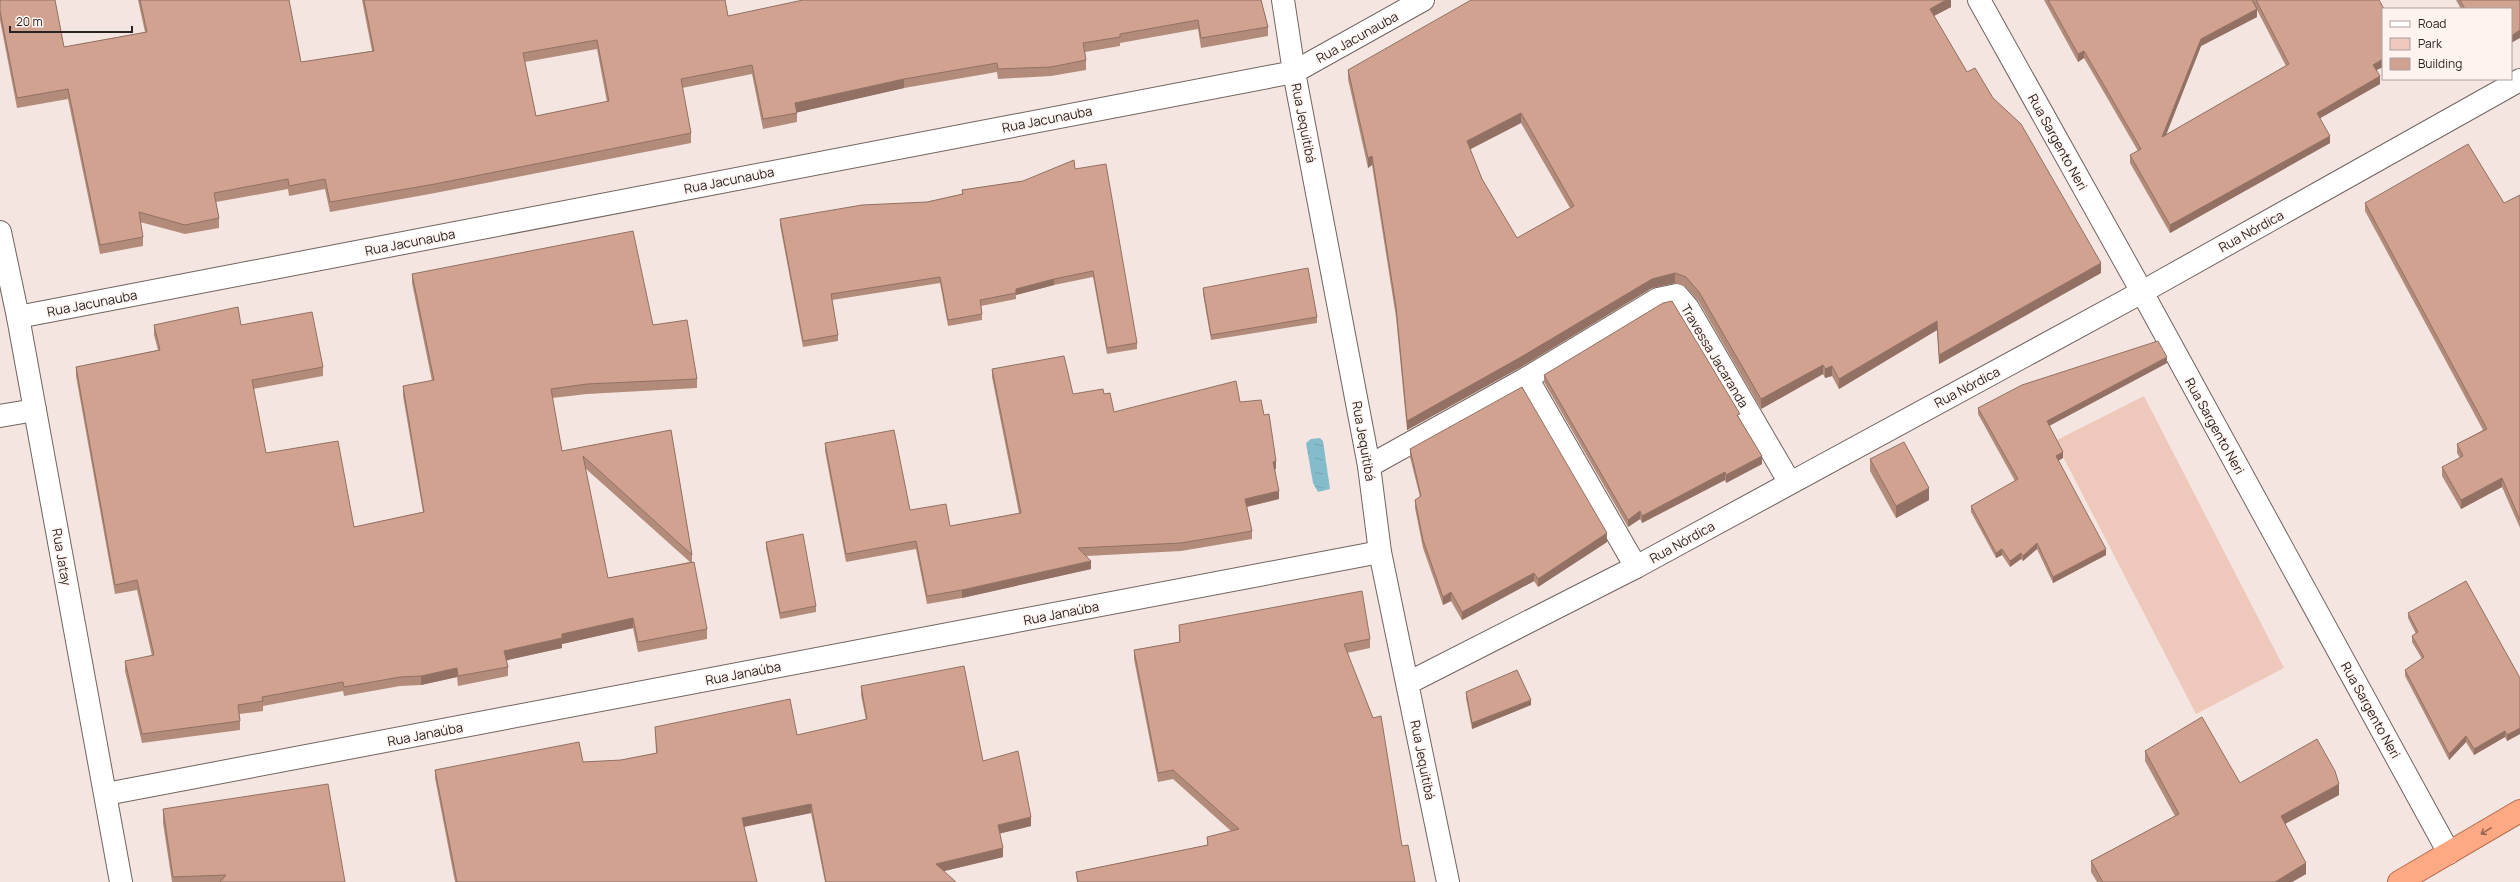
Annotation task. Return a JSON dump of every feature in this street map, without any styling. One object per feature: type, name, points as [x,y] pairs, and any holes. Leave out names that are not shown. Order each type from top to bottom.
[{"type":"highway","points":[[2399,882],[2520,811]]},
{"type":"street","name":"Rua Jequitibá","points":[[1283,0],[1294,72],[1369,466],[1380,552],[1448,882]]},
{"type":"street","name":"Rua Jacunauba","points":[[18,317],[1294,72],[1423,0]]},
{"type":"street","name":"Rua Sargento Neri","points":[[1979,0],[2142,292],[2449,853]]},
{"type":"street","name":"Rua Nórdica","points":[[1408,683],[1636,567],[2142,292],[2520,80]]},
{"type":"street","name":"Rua Jatay","points":[[0,232],[18,317],[121,882]]},
{"type":"street","name":"Travessa Jacaranda","points":[[1369,466],[1527,378],[1658,299],[1677,295],[1688,308],[1790,483]]},
{"type":"street","points":[[1527,378],[1636,567]]},
{"type":"street","points":[[0,416],[35,410]]},
{"type":"street","name":"Rua Janaúba","points":[[106,794],[1380,552]]},
{"type":"green space","points":[[2144,396],[2284,668],[2196,714],[2055,441]]},
{"type":"water","points":[[1320,438],[1323,441],[1330,489],[1318,492],[1313,483],[1306,443],[1311,439]]},
{"type":"building","points":[[0,0],[55,0],[64,47],[147,32],[140,0],[289,0],[301,62],[374,51],[364,0],[725,0],[728,16],[803,0],[1261,0],[1268,27],[1201,38],[1198,20],[1120,34],[1120,37],[1083,43],[1086,60],[1051,67],[998,69],[997,63],[904,79],[795,103],[797,113],[763,119],[752,65],[681,79],[691,133],[435,184],[330,202],[325,179],[289,186],[288,179],[214,193],[219,218],[185,225],[139,212],[143,237],[100,245],[68,89],[17,98],[0,11]],"holes":[[[597,40],[609,101],[536,116],[523,53]]]},
{"type":"building","points":[[1471,0],[1946,0],[1930,9],[1967,72],[1975,68],[1993,98],[2021,124],[2101,263],[1939,355],[1937,321],[1839,379],[1832,366],[1825,369],[1823,365],[1761,399],[1699,292],[1686,277],[1675,273],[1652,279],[1521,357],[1407,421],[1396,307],[1372,156],[1368,158],[1348,70]],"holes":[[[1521,113],[1574,206],[1517,238],[1482,179],[1467,141]]]},
{"type":"building","points":[[2048,0],[2252,0],[2257,9],[2201,39],[2162,137],[2289,64],[2256,0],[2379,0],[2383,8],[2382,8],[2382,60],[2373,65],[2380,76],[2317,113],[2330,136],[2170,225],[2130,155],[2141,149],[2084,51],[2078,54]]},
{"type":"building","points":[[2460,0],[2520,0],[2520,30],[2512,35],[2512,8],[2464,8]]},
{"type":"building","points":[[2468,144],[2504,203],[2520,195],[2520,520],[2502,478],[2461,500],[2442,467],[2463,456],[2457,444],[2487,429],[2365,203]]},
{"type":"building","points":[[1074,160],[1075,169],[1106,164],[1137,343],[1107,348],[1093,271],[1016,289],[1016,293],[980,300],[982,314],[948,320],[940,277],[831,294],[838,335],[803,341],[780,219],[862,205],[927,202],[963,194],[962,190],[1023,181]]},
{"type":"building","points":[[633,231],[653,325],[687,320],[697,379],[587,384],[551,389],[562,451],[671,430],[692,555],[583,456],[608,578],[694,562],[707,629],[638,642],[633,618],[562,634],[562,638],[504,651],[508,667],[458,676],[457,668],[421,676],[400,677],[344,687],[343,682],[262,697],[263,701],[238,705],[240,721],[142,734],[125,661],[154,655],[137,580],[115,585],[76,367],[160,350],[154,325],[238,307],[241,325],[312,312],[323,367],[252,380],[266,453],[338,441],[354,527],[424,512],[403,386],[434,380],[412,274]]},
{"type":"building","points":[[1308,268],[1317,317],[1211,335],[1203,288]]},
{"type":"building","points":[[1672,301],[1740,414],[1737,415],[1762,456],[1726,475],[1725,472],[1642,516],[1640,511],[1628,520],[1544,375],[1663,303]]},
{"type":"building","points":[[2158,341],[2167,357],[2047,421],[2063,452],[2056,456],[2106,549],[2053,577],[2037,543],[2023,556],[2021,553],[2010,561],[2002,549],[1996,553],[1971,506],[2018,479],[1978,408],[2022,385]]},
{"type":"building","points":[[1064,356],[1073,394],[1103,389],[1104,394],[1110,393],[1114,412],[1236,381],[1240,402],[1261,400],[1264,415],[1269,414],[1276,461],[1273,462],[1279,491],[1245,499],[1252,531],[1181,543],[1078,548],[1091,561],[962,590],[927,596],[916,541],[846,554],[825,443],[894,430],[910,510],[946,504],[950,526],[1021,513],[992,369]]},
{"type":"building","points":[[1522,387],[1607,533],[1538,579],[1534,573],[1462,612],[1451,592],[1443,597],[1423,540],[1415,500],[1421,496],[1410,449]]},
{"type":"building","points":[[1904,442],[1929,488],[1896,506],[1870,459]]},
{"type":"building","points":[[803,534],[816,606],[780,613],[766,542]]},
{"type":"building","points":[[2466,581],[2520,678],[2520,728],[2507,735],[2505,731],[2474,749],[2466,736],[2449,754],[2405,670],[2424,657],[2412,636],[2418,632],[2408,613]]},
{"type":"building","points":[[1362,591],[1370,639],[1344,644],[1373,718],[1381,716],[1402,846],[1408,845],[1415,882],[1078,882],[1076,872],[1208,845],[1207,837],[1239,829],[1173,770],[1158,773],[1134,650],[1180,642],[1179,625]]},
{"type":"building","points":[[964,666],[983,761],[1018,751],[1031,817],[998,825],[1003,848],[936,864],[956,882],[826,882],[811,804],[742,818],[757,882],[457,882],[435,770],[579,742],[583,762],[621,760],[657,753],[655,727],[790,699],[797,735],[867,719],[861,686]]},
{"type":"building","points":[[1517,670],[1531,700],[1472,723],[1466,692]]},
{"type":"building","points":[[2202,717],[2240,783],[2317,739],[2335,771],[2339,784],[2281,816],[2306,863],[2275,882],[2103,882],[2091,861],[2179,814],[2145,751]]},
{"type":"building","points":[[328,784],[345,882],[220,882],[226,875],[173,877],[163,809]]}]
